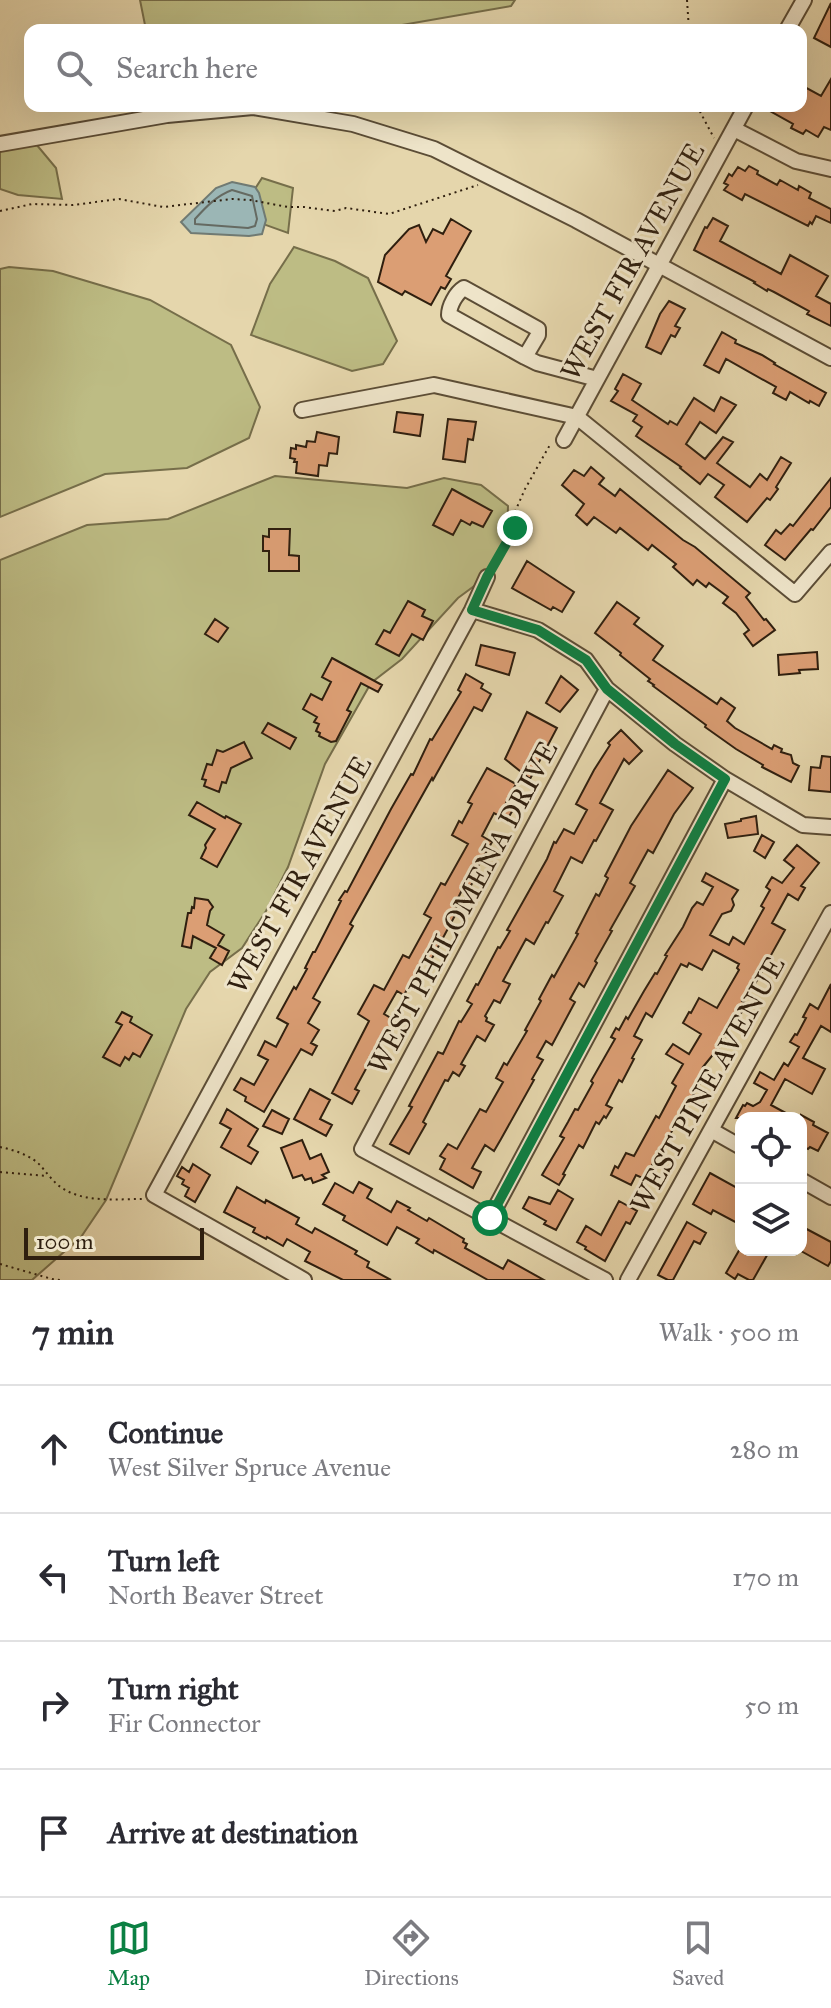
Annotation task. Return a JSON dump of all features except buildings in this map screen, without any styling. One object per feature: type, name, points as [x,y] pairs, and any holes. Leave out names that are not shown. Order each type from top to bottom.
[{"type":"street","points":[[790,24],[804,0]]},
{"type":"street","points":[[0,144],[199,112]]},
{"type":"street","points":[[282,112],[353,124],[434,149],[660,265],[831,358]]},
{"type":"street","name":"WEST FIR AVENUE","points":[[564,440],[743,112]]},
{"type":"street","points":[[734,129],[796,161],[831,169]]},
{"type":"street","points":[[525,357],[538,335],[538,329],[464,288],[459,291],[449,315],[525,357],[537,363],[597,379]]},
{"type":"street","points":[[302,410],[434,385],[577,417],[795,594],[831,552]]},
{"type":"street","name":"WEST FIR AVENUE","points":[[157,1197],[487,577]]},
{"type":"street","points":[[472,610],[538,630],[586,660],[607,689],[675,744],[725,779],[803,825],[831,827]]},
{"type":"street","name":"WEST PHILOMENA DRIVE","points":[[490,1218],[362,1149],[607,689]]},
{"type":"street","points":[[605,1280],[490,1218],[725,779]]},
{"type":"street","name":"WEST PINE AVENUE","points":[[628,1280],[831,913]]},
{"type":"street","points":[[711,1130],[735,1144]]},
{"type":"street","points":[[807,1183],[831,1197]]},
{"type":"street","points":[[157,1197],[304,1280]]},
{"type":"path","points":[[687,0],[689,24]]},
{"type":"path","points":[[0,211],[32,204],[73,205],[108,199],[163,207],[232,199],[288,207],[335,211],[346,208],[389,214],[495,179]]},
{"type":"path","points":[[487,577],[515,528],[514,514],[554,437],[564,440]]},
{"type":"path","points":[[0,1147],[14,1150],[37,1162],[63,1189],[87,1198],[157,1197]]},
{"type":"path","points":[[0,1172],[48,1176]]},
{"type":"path","points":[[0,1264],[61,1280]]},
{"type":"shaded area","points":[[140,0],[515,0],[511,6],[408,24],[145,24]]},
{"type":"shaded area","points":[[0,141],[36,144],[56,168],[62,199],[18,195],[0,189]]},
{"type":"shaded area","points":[[262,178],[293,188],[288,233],[238,215]]},
{"type":"shaded area","points":[[294,247],[335,261],[368,278],[397,341],[383,364],[352,371],[251,335],[270,284]]},
{"type":"shaded area","points":[[0,269],[53,271],[150,300],[231,345],[260,407],[249,438],[187,468],[105,474],[0,517]]},
{"type":"shaded area","points":[[275,476],[407,488],[444,478],[481,485],[508,506],[507,541],[489,575],[458,598],[402,659],[371,683],[325,764],[288,867],[266,911],[242,948],[210,972],[186,1009],[106,1200],[81,1237],[32,1280],[0,1280],[0,560],[87,525],[168,519]]},
{"type":"water","points":[[232,182],[255,187],[259,193],[266,220],[262,234],[191,233],[181,222],[216,188]]},
{"type":"route","points":[[490,1218],[725,779],[675,744],[607,689],[586,660],[538,630],[472,610],[515,528]]}]
